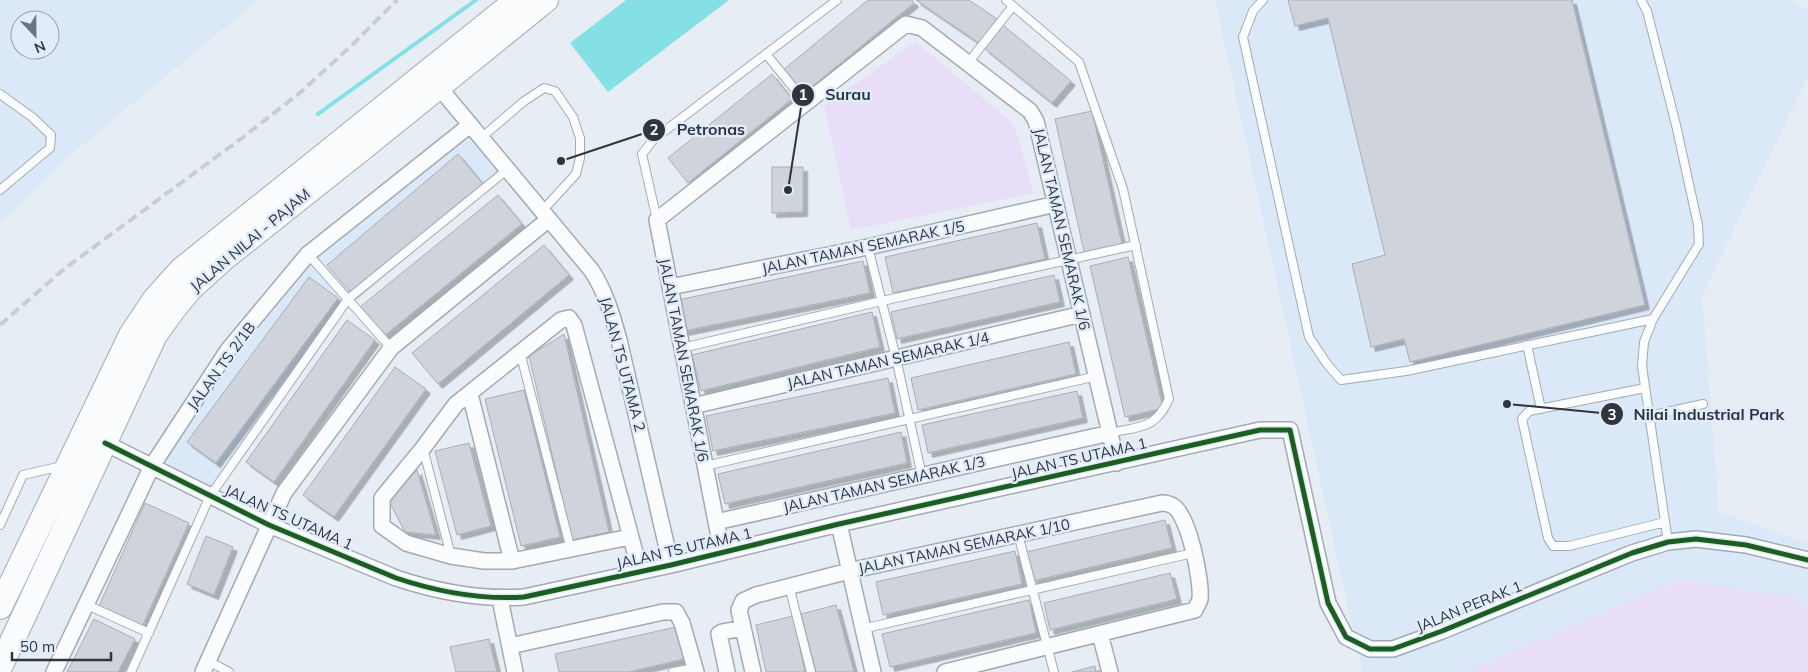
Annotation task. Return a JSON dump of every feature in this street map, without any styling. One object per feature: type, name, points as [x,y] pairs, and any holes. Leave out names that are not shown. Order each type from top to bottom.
[{"type":"main road","name":"JALAN NILAI - PAJAM","points":[[0,668],[155,335],[176,306],[191,288],[223,259],[433,80],[517,0]]},
{"type":"main road","name":"JALAN NILAI - PAJAM","points":[[0,607],[131,335],[155,298],[181,270],[433,80],[546,0]]},
{"type":"street","name":"JALAN TAMAN SEMARAK 1/6","points":[[722,552],[657,220],[906,24],[922,28],[1030,111],[1036,121],[1118,463]]},
{"type":"street","name":"JALAN TS UTAMA 2","points":[[433,80],[601,284],[609,305],[637,417],[670,564]]},
{"type":"street","name":"JALAN TS 2/1B","points":[[54,672],[152,466],[228,350],[308,254],[470,125]]},
{"type":"street","name":"JALAN TAMAN SEMARAK 1/5","points":[[670,288],[868,247],[1056,204]]},
{"type":"street","points":[[205,666],[284,493],[391,348],[546,215]]},
{"type":"street","name":"JALAN TAMAN SEMARAK 1/4","points":[[693,406],[1082,314]]},
{"type":"street","points":[[630,537],[512,561],[484,561],[451,556],[406,543],[382,526],[382,498],[456,404],[561,320],[569,318],[574,325],[640,571]]},
{"type":"street","points":[[470,394],[512,561]]},
{"type":"street","name":"JALAN TS UTAMA 1","points":[[105,443],[269,525],[414,584],[465,596],[500,599],[524,597],[1260,430],[1290,430]]},
{"type":"street","name":"JALAN PERAK 1","points":[[1290,430],[1328,603],[1346,637],[1370,649],[1393,650],[1632,553],[1668,542],[1696,539],[1746,545],[1808,560]]},
{"type":"street","name":"JALAN TAMAN SEMARAK 1/3","points":[[716,522],[1110,433]]},
{"type":"street","name":"JALAN TAMAN SEMARAK 1/10","points":[[743,628],[739,610],[743,601],[756,595],[849,570],[1162,503],[1173,505],[1180,513],[1189,532],[1193,553]]},
{"type":"street","points":[[839,524],[873,672]]},
{"type":"street","points":[[945,672],[992,666],[1048,647],[1195,610],[1200,600],[1199,581],[1193,553]]},
{"type":"street","points":[[500,599],[515,672]]},
{"type":"street","points":[[510,646],[663,612],[676,612],[682,623],[695,670]]},
{"type":"street","points":[[726,672],[719,634],[743,628],[753,672]]},
{"type":"street","points":[[1100,634],[1110,672]]},
{"type":"lane","points":[[657,220],[642,154],[654,139],[837,0]]},
{"type":"lane","points":[[1006,0],[1078,62],[1123,189],[1169,399],[1163,413],[1151,424],[1110,433]]},
{"type":"lane","points":[[1262,0],[1253,11],[1243,37],[1309,337],[1327,364],[1341,380],[1406,371],[1653,319]]},
{"type":"lane","points":[[1641,0],[1647,11],[1676,125],[1698,225],[1699,244],[1653,319],[1644,342],[1642,366],[1668,542]]},
{"type":"lane","points":[[968,63],[1013,6]]},
{"type":"lane","points":[[766,54],[806,103]]},
{"type":"lane","points":[[481,138],[523,102],[544,88],[555,91],[573,117],[580,138],[580,158],[576,174],[546,215]]},
{"type":"lane","points":[[0,94],[32,116],[51,135],[50,148],[0,190]]},
{"type":"lane","points":[[131,672],[210,496],[348,299],[508,170]]},
{"type":"lane","points":[[682,348],[882,301],[1136,245]]},
{"type":"lane","points":[[868,247],[896,358],[922,476]]},
{"type":"lane","points":[[308,254],[391,348]]},
{"type":"lane","points":[[1527,345],[1541,409]]},
{"type":"lane","points":[[520,352],[571,550]]},
{"type":"lane","points":[[705,466],[1097,376]]},
{"type":"lane","points":[[1646,388],[1529,411],[1522,418],[1548,538],[1553,546],[1569,546],[1665,522]]},
{"type":"lane","points":[[1649,416],[1702,404]]},
{"type":"lane","points":[[423,448],[451,556]]},
{"type":"lane","points":[[0,525],[23,475],[68,465]]},
{"type":"lane","points":[[1018,534],[1054,672]]},
{"type":"lane","points":[[862,629],[1193,553]]},
{"type":"lane","points":[[789,586],[810,672]]},
{"type":"lane","points":[[87,605],[149,633]]},
{"type":"lane","points":[[205,666],[229,672]]},
{"type":"lane","points":[[674,672],[695,670]]},
{"type":"shaded area","points":[[0,0],[258,0],[69,156],[0,223]]},
{"type":"shaded area","points":[[1215,0],[1791,0],[1808,10],[1808,77],[1702,295],[1719,512],[1792,537],[1808,545],[1808,672],[1362,672]]},
{"type":"shaded area","points":[[916,42],[1014,124],[1034,193],[851,230],[824,105]]},
{"type":"shaded area","points":[[471,123],[511,168],[348,301],[210,494],[153,468],[310,253]]},
{"type":"shaded area","points":[[1679,580],[1790,596],[1808,608],[1808,672],[1466,672]]},
{"type":"water","points":[[626,0],[729,0],[608,92],[570,43]]},
{"type":"building","points":[[868,0],[912,0],[914,3],[803,94],[783,70]]},
{"type":"building","points":[[916,0],[969,0],[997,19],[979,43]]},
{"type":"building","points":[[1288,0],[1572,0],[1645,305],[1410,362],[1404,339],[1371,347],[1352,264],[1385,255],[1328,18],[1295,26]]},
{"type":"building","points":[[1003,25],[1071,81],[1052,103],[984,48]]},
{"type":"building","points":[[772,74],[792,99],[688,183],[668,158]]},
{"type":"building","points":[[1092,111],[1122,244],[1084,252],[1055,119]]},
{"type":"building","points":[[458,154],[483,184],[352,294],[327,265]]},
{"type":"building","points":[[772,167],[803,167],[803,212],[772,213]]},
{"type":"building","points":[[498,195],[522,224],[384,336],[360,307]]},
{"type":"building","points":[[1037,223],[1045,259],[893,293],[885,257]]},
{"type":"building","points":[[544,245],[569,275],[438,384],[412,353]]},
{"type":"building","points":[[1128,257],[1163,408],[1125,417],[1090,266]]},
{"type":"building","points":[[863,261],[870,293],[684,331],[678,300]]},
{"type":"building","points":[[1054,275],[1060,302],[897,339],[891,312]]},
{"type":"building","points":[[309,277],[338,298],[216,463],[187,442]]},
{"type":"building","points":[[872,312],[880,347],[701,391],[692,355]]},
{"type":"building","points":[[347,320],[375,340],[274,482],[246,462]]},
{"type":"building","points":[[564,334],[609,532],[572,540],[529,356]]},
{"type":"building","points":[[1069,342],[1076,374],[918,410],[911,378]]},
{"type":"building","points":[[395,367],[426,389],[334,517],[303,495]]},
{"type":"building","points":[[888,378],[895,413],[713,451],[706,416]]},
{"type":"building","points":[[524,390],[560,537],[521,546],[485,399]]},
{"type":"building","points":[[1077,391],[1083,418],[928,453],[922,425]]},
{"type":"building","points":[[901,432],[907,463],[725,504],[718,474]]},
{"type":"building","points":[[469,443],[491,526],[457,535],[435,451]]},
{"type":"building","points":[[417,470],[436,535],[405,532],[389,501]]},
{"type":"building","points":[[145,503],[189,523],[142,627],[98,608]]},
{"type":"building","points":[[1165,520],[1172,548],[1033,581],[1026,552]]},
{"type":"building","points":[[206,536],[233,547],[214,595],[187,584]]},
{"type":"building","points":[[1015,551],[1022,584],[883,615],[876,582]]},
{"type":"building","points":[[1170,573],[1177,599],[1050,630],[1044,603]]},
{"type":"building","points":[[1029,600],[1036,633],[890,667],[882,634]]},
{"type":"building","points":[[836,605],[854,672],[816,672],[801,614]]},
{"type":"building","points":[[793,616],[805,672],[766,672],[756,625]]},
{"type":"building","points":[[94,619],[135,639],[118,672],[67,672]]},
{"type":"building","points":[[676,627],[684,659],[629,672],[559,672],[555,654]]},
{"type":"building","points":[[489,639],[497,672],[456,672],[450,647]]},
{"type":"building","points":[[1095,666],[1096,672],[1072,672]]},
{"type":"waterway","points":[[318,114],[476,0]]},
{"type":"railway","points":[[0,325],[64,269],[242,138],[301,92],[397,0]]},
{"type":"cycle path","points":[[105,443],[269,525],[396,578],[443,591],[475,596],[524,597],[1260,430],[1290,430],[1328,603],[1346,637],[1370,649],[1393,649],[1442,631],[1632,553],[1668,542],[1696,539],[1746,545],[1808,560]]},
{"type":"place","name":"Petronas","points":[[561,161]]},
{"type":"place","name":"Surau","points":[[788,190]]},
{"type":"place","name":"Nilai Industrial Park","points":[[1507,404]]}]
